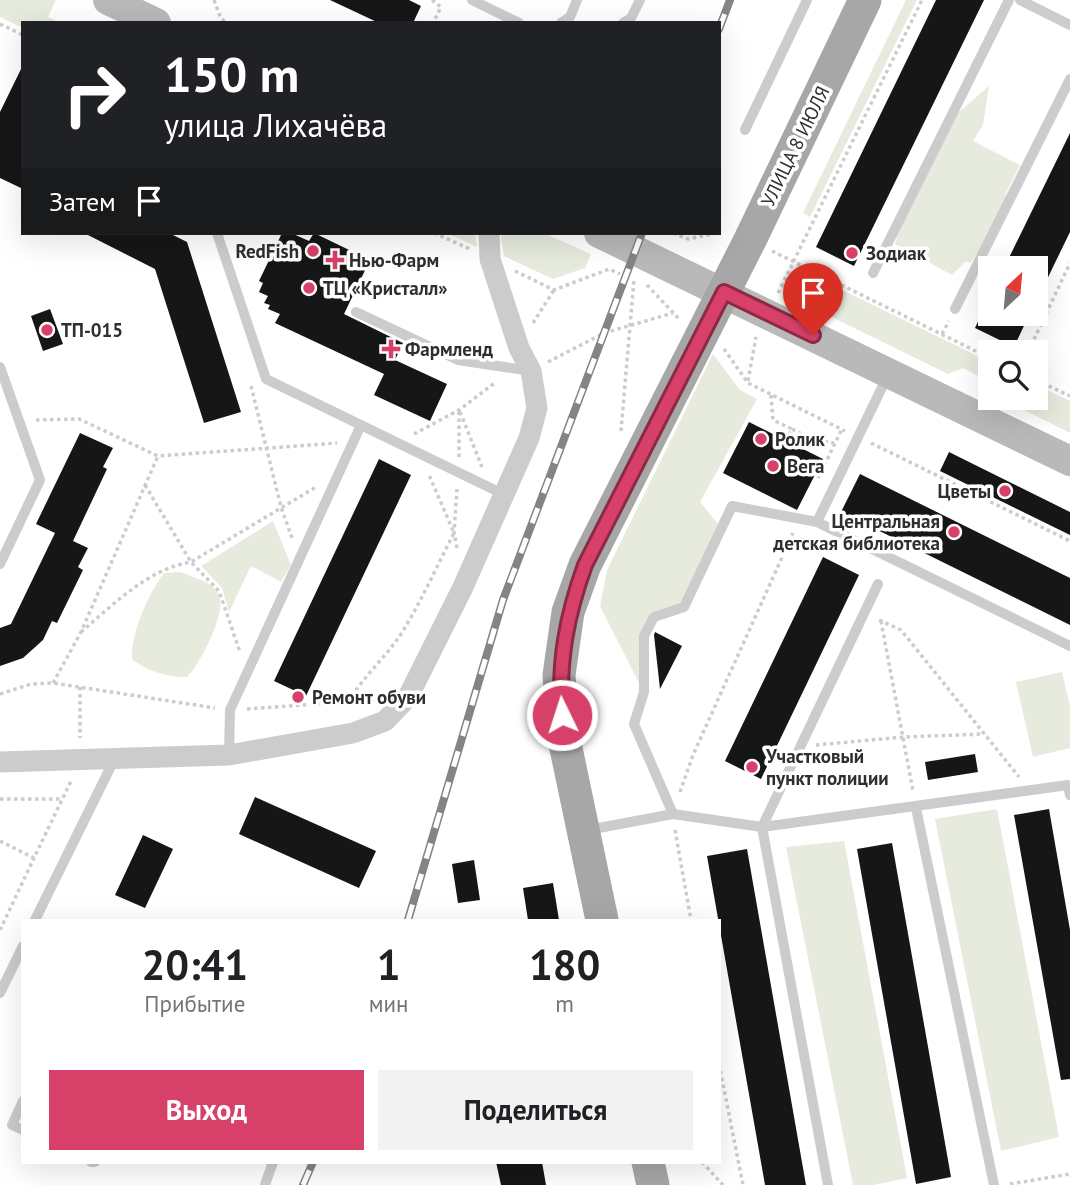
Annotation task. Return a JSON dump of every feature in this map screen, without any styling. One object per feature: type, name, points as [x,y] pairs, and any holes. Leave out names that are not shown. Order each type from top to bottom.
[{"type":"main road","points":[[108,0],[152,21]]},
{"type":"main road","name":"УЛИЦА 8 ИЮЛЯ","points":[[602,919],[563,734],[559,675],[568,612],[585,565],[724,292],[729,235],[865,0]]},
{"type":"main road","points":[[603,235],[1070,461]]},
{"type":"main road","points":[[648,1164],[653,1185]]},
{"type":"street","points":[[0,762],[229,755],[353,733],[385,721],[408,697],[463,587],[497,491],[529,438],[537,408],[531,371],[519,348],[490,259],[489,235]]},
{"type":"lane","points":[[472,0],[515,21]]},
{"type":"lane","points":[[564,21],[570,17],[577,0]]},
{"type":"lane","points":[[626,21],[631,18],[640,0]]},
{"type":"lane","points":[[746,130],[807,0]]},
{"type":"lane","points":[[873,273],[1009,0]]},
{"type":"lane","points":[[1020,0],[1070,25]]},
{"type":"lane","points":[[955,309],[1070,79]]},
{"type":"lane","points":[[218,235],[266,379],[497,491]]},
{"type":"lane","points":[[356,312],[458,360],[531,371]]},
{"type":"lane","points":[[0,367],[40,480],[0,564]]},
{"type":"lane","points":[[817,522],[889,373]]},
{"type":"lane","points":[[229,755],[230,710],[361,425]]},
{"type":"lane","points":[[673,814],[634,724],[644,692],[644,636],[654,617],[684,607],[732,506],[817,522],[1070,646]]},
{"type":"lane","points":[[828,1185],[762,827],[878,584]]},
{"type":"lane","points":[[35,919],[114,760]]},
{"type":"lane","points":[[585,831],[673,814],[762,827],[916,808],[1029,789],[1068,785],[1070,795]]},
{"type":"lane","points":[[916,808],[994,1185]]},
{"type":"lane","points":[[0,993],[21,950]]},
{"type":"lane","points":[[21,1105],[12,1125],[21,1129]]},
{"type":"lane","points":[[265,1185],[272,1164]]},
{"type":"path","points":[[214,0],[221,19],[224,21]]},
{"type":"path","points":[[432,0],[441,7],[434,21]]},
{"type":"path","points":[[794,261],[922,0]]},
{"type":"path","points":[[0,24],[21,34]]},
{"type":"path","points":[[438,235],[554,290]]},
{"type":"path","points":[[678,235],[688,239],[729,235],[794,261],[978,352]]},
{"type":"path","points":[[1034,340],[1070,263]]},
{"type":"path","points":[[519,348],[554,290],[609,269],[646,285],[685,326],[721,345],[748,383],[1070,541]]},
{"type":"path","points":[[531,371],[604,333],[673,313]]},
{"type":"path","points":[[398,443],[459,410],[506,375],[509,368]]},
{"type":"path","points":[[1048,386],[1070,396]]},
{"type":"path","points":[[771,395],[773,420],[811,439],[834,443]]},
{"type":"path","points":[[348,702],[363,677],[383,660],[402,631],[454,533],[459,472],[459,410]]},
{"type":"path","points":[[459,410],[497,491]]},
{"type":"path","points":[[19,420],[79,419],[158,456],[342,443],[351,447]]},
{"type":"path","points":[[786,440],[792,429]]},
{"type":"path","points":[[817,481],[842,429]]},
{"type":"path","points":[[267,449],[281,507],[299,559]]},
{"type":"path","points":[[420,454],[454,533],[463,587]]},
{"type":"path","points":[[53,683],[81,632],[158,456]]},
{"type":"path","points":[[81,632],[135,586],[177,564],[191,562],[339,473]]},
{"type":"path","points":[[145,485],[191,562],[219,592],[247,674]]},
{"type":"path","points":[[691,919],[673,814],[693,755],[800,519]]},
{"type":"path","points":[[864,613],[901,629],[1029,789]]},
{"type":"path","points":[[881,621],[916,808]]},
{"type":"path","points":[[0,694],[31,684],[53,683],[230,710],[408,697]]},
{"type":"path","points":[[0,930],[80,761],[80,687]]},
{"type":"path","points":[[800,747],[904,737],[985,734]]},
{"type":"path","points":[[0,799],[62,799]]},
{"type":"path","points":[[0,841],[34,858]]},
{"type":"path","points":[[721,1074],[743,1185]]},
{"type":"path","points":[[704,1164],[723,1185]]},
{"type":"path","points":[[1005,1185],[1070,1174]]},
{"type":"shaded area","points":[[0,0],[56,0],[48,17],[56,21],[21,21],[21,27],[0,17]]},
{"type":"shaded area","points":[[906,0],[917,0],[810,217],[803,213]]},
{"type":"shaded area","points":[[989,86],[983,125],[973,141],[1020,165],[1005,195],[1009,197],[988,239],[970,263],[966,261],[952,275],[895,244],[912,188],[942,127]]},
{"type":"shaded area","points":[[451,235],[475,235],[477,247]]},
{"type":"shaded area","points":[[502,235],[548,235],[591,254],[585,268],[553,279],[504,256]]},
{"type":"shaded area","points":[[797,268],[978,356],[978,376],[963,368],[948,374],[801,302],[787,288]]},
{"type":"shaded area","points":[[713,354],[740,390],[757,399],[700,502],[718,524],[682,601],[642,629],[639,683],[600,606],[607,570]]},
{"type":"shaded area","points":[[1048,391],[1070,401],[1070,433],[1024,410],[1048,410]]},
{"type":"shaded area","points":[[273,521],[291,565],[281,582],[251,566],[229,612],[222,588],[201,566]]},
{"type":"shaded area","points":[[180,572],[211,585],[218,593],[220,601],[220,611],[212,636],[187,677],[158,673],[132,659],[137,626],[152,592],[164,573]]},
{"type":"shaded area","points":[[1062,672],[1070,706],[1070,748],[1033,757],[1016,682]]},
{"type":"shaded area","points":[[997,809],[1059,1137],[1001,1151],[935,819]]},
{"type":"shaded area","points":[[844,841],[907,1178],[873,1185],[853,1185],[786,847]]},
{"type":"building","points":[[330,0],[409,0],[421,6],[414,21],[375,21]]},
{"type":"building","points":[[936,0],[984,0],[854,266],[816,247]]},
{"type":"building","points":[[21,69],[21,188],[0,178],[0,112]]},
{"type":"building","points":[[1070,133],[1070,232],[1048,277],[1048,256],[1010,256]]},
{"type":"building","points":[[88,235],[173,235],[187,242],[241,412],[204,423],[155,269]]},
{"type":"building","name":"ТЦ «Кристалл»","points":[[281,235],[296,235],[309,241],[313,235],[318,235],[370,260],[344,314],[403,343],[395,360],[447,384],[430,421],[374,395],[384,374],[275,323],[280,314],[268,309],[270,305],[264,303],[268,296],[259,292],[263,283],[259,281]]},
{"type":"building","name":"ТП-015","points":[[50,309],[63,344],[43,351],[31,316]]},
{"type":"building","points":[[978,322],[978,326],[1024,326],[1017,340],[1000,340],[975,328]]},
{"type":"building","name":"Вега","points":[[749,422],[823,459],[797,510],[723,473]]},
{"type":"building","points":[[80,433],[113,448],[103,467],[107,469],[73,541],[88,548],[78,567],[83,570],[57,623],[52,621],[43,640],[23,658],[0,666],[0,628],[11,624],[55,533],[36,524]]},
{"type":"building","name":"Цветы","points":[[949,452],[1070,512],[1070,535],[940,471]]},
{"type":"building","points":[[379,459],[411,475],[306,696],[274,681]]},
{"type":"building","points":[[860,474],[1070,578],[1070,625],[841,512]]},
{"type":"building","points":[[823,557],[859,575],[761,779],[725,761]]},
{"type":"building","points":[[655,632],[682,646],[660,689],[654,635]]},
{"type":"building","points":[[975,754],[978,772],[928,780],[925,762]]},
{"type":"building","points":[[255,797],[376,851],[359,888],[239,834]]},
{"type":"building","points":[[1049,809],[1070,930],[1070,1079],[1061,1080],[1014,815]]},
{"type":"building","points":[[143,835],[173,849],[145,908],[115,895]]},
{"type":"building","points":[[892,843],[951,1177],[916,1184],[857,849]]},
{"type":"building","points":[[747,849],[806,1185],[765,1185],[721,935],[721,919],[718,919],[707,856]]},
{"type":"building","points":[[474,860],[480,900],[458,903],[452,864]]},
{"type":"building","points":[[553,883],[559,919],[528,919],[523,888]]},
{"type":"building","points":[[496,1164],[542,1164],[546,1185],[501,1185]]},
{"type":"railway","points":[[721,24],[730,0]]},
{"type":"railway","points":[[408,919],[503,600],[641,235]]},
{"type":"railway","points":[[303,1185],[312,1164]]},
{"type":"place","name":"RedFish","points":[[313,251]]},
{"type":"place","name":"Зодиак","points":[[852,253]]},
{"type":"place","name":"Нью-Фарм","points":[[335,260]]},
{"type":"place","name":"ТЦ «Кристалл»","points":[[309,288]]},
{"type":"place","name":"ТП-015","points":[[47,330]]},
{"type":"place","name":"Фармленд","points":[[391,349]]},
{"type":"place","name":"Ролик","points":[[761,439]]},
{"type":"place","name":"Вега","points":[[773,466]]},
{"type":"place","name":"Цветы","points":[[1005,491]]},
{"type":"place","name":"Центральная детская библиотека","points":[[954,532]]},
{"type":"place","name":"Ремонт обуви","points":[[298,697]]},
{"type":"place","name":"Участковый пункт полиции","points":[[752,767]]},
{"type":"route","points":[[562,715],[559,675],[568,612],[585,565],[724,292],[813,335]]}]
